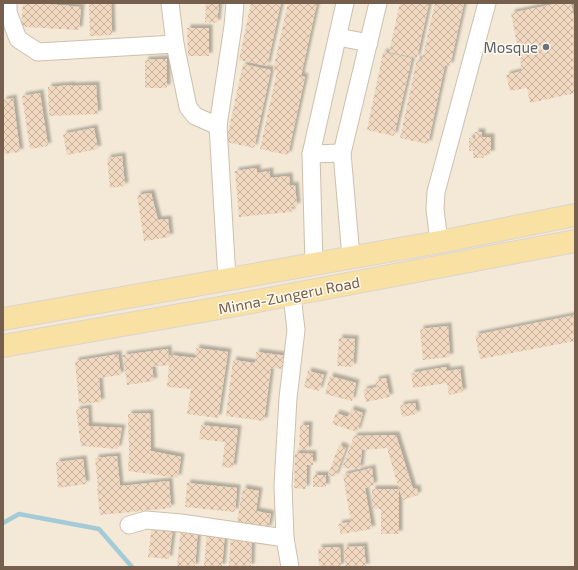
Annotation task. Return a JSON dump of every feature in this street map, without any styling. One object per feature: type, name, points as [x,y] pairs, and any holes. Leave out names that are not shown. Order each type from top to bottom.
[{"type":"main road","name":"Minna-Zungeru Road","points":[[3,319],[439,242],[575,215]]},
{"type":"main road","name":"Minna-Zungeru Road","points":[[3,346],[292,295],[575,241]]},
{"type":"street","points":[[8,3],[8,12],[18,38],[38,52],[175,44]]},
{"type":"street","points":[[170,3],[175,44],[188,107],[195,116],[218,126]]},
{"type":"street","points":[[227,279],[218,126],[235,3]]},
{"type":"street","points":[[314,264],[311,154],[345,3]]},
{"type":"street","points":[[351,257],[342,153],[378,3]]},
{"type":"street","points":[[439,242],[435,209],[436,192],[487,3]]},
{"type":"street","points":[[338,37],[369,43]]},
{"type":"street","points":[[311,154],[342,153]]},
{"type":"street","points":[[290,567],[285,538],[283,485],[288,398],[296,330],[292,295]]},
{"type":"street","points":[[129,526],[146,520],[153,520],[285,538]]},
{"type":"shaded area","points":[[3,3],[575,3],[575,567],[3,567]]},
{"type":"building","points":[[23,3],[81,7],[79,30],[21,26]]},
{"type":"building","points":[[89,3],[111,3],[112,35],[90,36]]},
{"type":"building","points":[[206,3],[219,3],[217,23],[205,22]]},
{"type":"building","points":[[251,3],[281,3],[267,66],[239,60]]},
{"type":"building","points":[[288,3],[317,3],[301,76],[305,77],[288,155],[260,149],[277,71],[273,70]]},
{"type":"building","points":[[400,3],[429,3],[417,58],[389,52]]},
{"type":"building","points":[[435,3],[464,3],[450,66],[422,60]]},
{"type":"building","name":"Mosque","points":[[559,3],[571,3],[575,23],[575,93],[530,103],[527,88],[510,91],[506,75],[522,71],[511,13]]},
{"type":"building","points":[[187,28],[209,28],[209,56],[188,56]]},
{"type":"building","points":[[383,52],[412,58],[394,136],[367,130]]},
{"type":"building","points":[[167,59],[167,88],[145,88],[145,60]]},
{"type":"building","points":[[417,59],[445,65],[428,144],[400,138]]},
{"type":"building","points":[[243,64],[271,70],[254,148],[226,142]]},
{"type":"building","points":[[96,85],[98,114],[49,116],[48,87]]},
{"type":"building","points":[[40,93],[48,146],[30,149],[22,96]]},
{"type":"building","points":[[13,98],[20,152],[3,154],[3,100]]},
{"type":"building","points":[[94,128],[98,149],[67,155],[63,134]]},
{"type":"building","points":[[475,132],[482,132],[482,137],[491,137],[491,154],[483,154],[484,158],[473,158],[473,151],[469,151],[469,138],[475,138]]},
{"type":"building","points":[[122,156],[125,186],[110,188],[107,158]]},
{"type":"building","points":[[257,168],[257,173],[270,171],[270,178],[289,176],[290,186],[295,185],[297,206],[291,207],[292,212],[239,217],[235,171]]},
{"type":"building","points":[[151,193],[158,220],[168,219],[170,237],[144,241],[137,195]]},
{"type":"building","points":[[575,315],[575,341],[480,359],[475,335]]},
{"type":"building","points":[[448,326],[450,357],[423,360],[420,329]]},
{"type":"building","points":[[339,338],[355,339],[353,367],[337,366]]},
{"type":"building","points":[[196,348],[228,352],[218,418],[187,414],[191,389],[167,387],[170,355],[195,358]]},
{"type":"building","points":[[168,349],[169,365],[152,367],[154,381],[127,385],[123,355]]},
{"type":"building","points":[[256,352],[288,356],[286,369],[271,368],[264,421],[226,416],[233,360],[255,363]]},
{"type":"building","points":[[118,354],[121,375],[99,378],[101,402],[79,404],[75,361]]},
{"type":"building","points":[[446,367],[447,371],[460,369],[463,392],[449,395],[447,383],[413,388],[411,373]]},
{"type":"building","points":[[308,371],[324,375],[319,391],[304,387]]},
{"type":"building","points":[[330,376],[356,383],[352,401],[325,394]]},
{"type":"building","points":[[386,378],[390,397],[366,402],[363,390],[377,387],[375,380]]},
{"type":"building","points":[[415,403],[417,414],[402,417],[400,405]]},
{"type":"building","points":[[88,408],[89,426],[122,428],[118,449],[81,446],[76,410]]},
{"type":"building","points":[[351,409],[363,413],[357,432],[332,424],[336,413],[348,417]]},
{"type":"building","points":[[150,413],[151,451],[181,457],[178,478],[128,471],[128,414]]},
{"type":"building","points":[[201,425],[238,429],[233,468],[222,467],[225,442],[199,439]]},
{"type":"building","points":[[300,425],[309,425],[308,450],[299,450]]},
{"type":"building","points":[[396,435],[413,489],[417,488],[418,495],[403,500],[387,448],[362,450],[360,469],[342,468],[354,436]]},
{"type":"building","points":[[339,445],[346,448],[335,477],[328,475]]},
{"type":"building","points":[[295,453],[313,454],[313,465],[307,465],[306,489],[294,488]]},
{"type":"building","points":[[117,456],[120,486],[169,481],[171,508],[100,515],[95,458]]},
{"type":"building","points":[[83,459],[86,484],[58,488],[56,462]]},
{"type":"building","points":[[372,468],[374,485],[365,488],[372,529],[341,534],[338,524],[351,522],[343,475]]},
{"type":"building","points":[[313,475],[326,475],[326,487],[313,487]]},
{"type":"building","points":[[187,483],[237,488],[235,512],[185,507]]},
{"type":"building","points":[[243,488],[259,491],[256,511],[271,514],[268,529],[237,522]]},
{"type":"building","points":[[372,489],[399,489],[399,534],[381,534],[381,509],[372,509]]},
{"type":"building","points":[[152,525],[173,528],[169,559],[148,557]]},
{"type":"building","points":[[181,528],[198,530],[195,567],[177,566]]},
{"type":"building","points":[[207,531],[225,533],[222,567],[204,567]]},
{"type":"building","points":[[231,535],[252,536],[251,567],[229,567]]},
{"type":"building","points":[[364,546],[366,567],[345,567],[344,547]]},
{"type":"building","points":[[340,547],[341,567],[319,567],[318,548]]},
{"type":"waterway","points":[[3,523],[19,514],[99,529],[132,567]]},
{"type":"place","name":"Mosque","points":[[546,47]]}]
